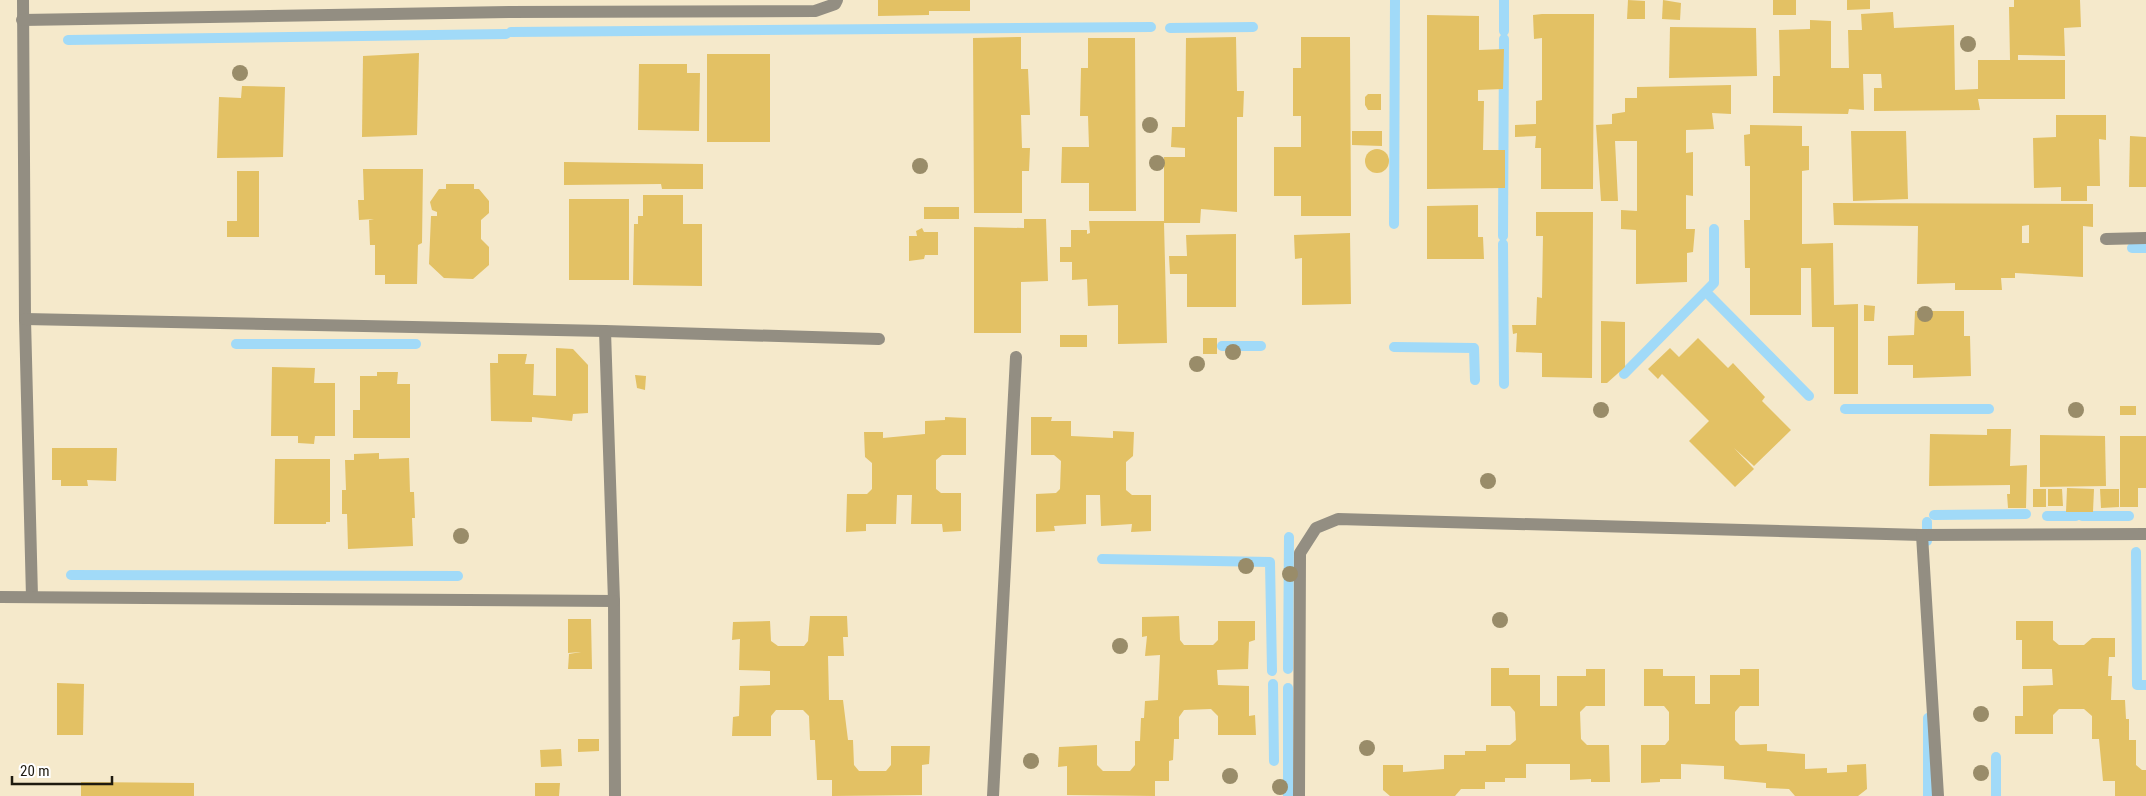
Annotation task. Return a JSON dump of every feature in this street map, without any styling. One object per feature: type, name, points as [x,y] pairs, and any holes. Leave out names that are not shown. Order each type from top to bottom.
[{"type":"street","points":[[22,0],[25,319],[32,597]]},
{"type":"street","points":[[22,20],[509,6],[815,12],[835,4],[837,0]]},
{"type":"street","points":[[2106,239],[2146,238]]},
{"type":"street","points":[[25,319],[605,331],[879,340]]},
{"type":"street","points":[[605,331],[614,601],[615,796]]},
{"type":"street","points":[[993,796],[1016,357]]},
{"type":"street","points":[[1299,796],[1300,553],[1316,528],[1338,519],[1922,535],[2146,534]]},
{"type":"street","points":[[1922,535],[1938,796]]},
{"type":"street","points":[[0,597],[614,601]]},
{"type":"building","points":[[878,0],[970,0],[970,11],[929,11],[929,15],[878,16]]},
{"type":"building","points":[[1628,0],[1645,1],[1645,19],[1627,19]]},
{"type":"building","points":[[1663,0],[1681,3],[1680,20],[1662,19]]},
{"type":"building","points":[[1773,0],[1796,0],[1796,15],[1773,15]]},
{"type":"building","points":[[1847,0],[1870,0],[1870,9],[1847,10]]},
{"type":"building","points":[[2014,0],[2080,0],[2081,27],[2064,28],[2065,56],[2018,55],[2018,60],[2065,60],[2065,99],[1978,99],[1980,110],[1874,111],[1874,88],[1882,88],[1881,74],[1863,74],[1864,110],[1849,109],[1848,114],[1773,113],[1773,76],[1780,76],[1779,30],[1810,29],[1810,20],[1831,21],[1831,68],[1849,68],[1848,30],[1862,30],[1861,14],[1893,12],[1894,28],[1954,25],[1955,90],[1978,89],[1978,60],[2010,60],[2009,7],[2014,7]]},
{"type":"building","points":[[1594,14],[1593,189],[1541,189],[1541,148],[1535,148],[1536,136],[1515,137],[1515,125],[1536,124],[1536,101],[1542,100],[1542,38],[1534,39],[1533,15]]},
{"type":"building","points":[[1427,15],[1479,16],[1479,50],[1504,49],[1503,89],[1478,90],[1478,101],[1484,101],[1483,150],[1505,150],[1505,188],[1427,189]]},
{"type":"building","points":[[1670,27],[1756,28],[1757,76],[1669,78]]},
{"type":"building","points":[[1021,37],[1021,69],[1028,69],[1030,115],[1021,115],[1022,148],[1030,148],[1029,171],[1022,171],[1022,213],[974,213],[973,38]]},
{"type":"building","points":[[1236,37],[1237,91],[1244,91],[1243,117],[1237,117],[1237,212],[1201,209],[1200,223],[1164,223],[1167,343],[1118,344],[1118,305],[1088,306],[1087,279],[1072,280],[1072,262],[1060,262],[1060,247],[1071,247],[1071,230],[1087,230],[1087,234],[1090,233],[1089,221],[1164,221],[1164,157],[1185,157],[1185,148],[1171,147],[1172,127],[1185,127],[1186,38]]},
{"type":"building","points":[[1301,37],[1350,37],[1351,216],[1301,216],[1301,196],[1274,196],[1274,147],[1301,147],[1301,116],[1293,116],[1293,68],[1301,68]]},
{"type":"building","points":[[1088,38],[1135,38],[1136,211],[1089,211],[1089,183],[1061,183],[1062,147],[1089,147],[1088,116],[1080,116],[1081,68],[1088,68]]},
{"type":"building","points":[[419,53],[417,135],[362,137],[363,56]]},
{"type":"building","points":[[707,54],[770,54],[770,142],[707,142]]},
{"type":"building","points":[[639,64],[687,64],[687,73],[700,73],[699,131],[638,130]]},
{"type":"building","points":[[1731,85],[1731,114],[1712,113],[1714,129],[1686,130],[1686,153],[1693,152],[1693,196],[1686,195],[1686,229],[1695,229],[1693,252],[1687,253],[1687,282],[1636,284],[1636,230],[1621,229],[1621,210],[1637,211],[1637,141],[1615,141],[1618,201],[1601,201],[1596,125],[1612,124],[1612,114],[1625,112],[1625,98],[1637,98],[1637,87]]},
{"type":"building","points":[[242,86],[285,87],[283,157],[217,158],[219,97],[241,98]]},
{"type":"building","points":[[1368,94],[1381,94],[1381,110],[1368,110],[1365,105],[1365,97]]},
{"type":"building","points":[[2056,115],[2106,115],[2106,140],[2099,139],[2100,186],[2087,186],[2087,201],[2061,201],[2061,187],[2034,188],[2033,138],[2056,137]]},
{"type":"building","points":[[1750,125],[1802,126],[1802,146],[1809,146],[1809,170],[1802,171],[1802,244],[1833,243],[1834,305],[1858,304],[1858,394],[1834,394],[1834,327],[1812,327],[1811,268],[1801,268],[1801,315],[1750,315],[1750,268],[1745,268],[1744,220],[1750,220],[1750,166],[1745,166],[1744,135],[1750,134]]},
{"type":"building","points":[[1352,131],[1382,131],[1382,146],[1352,145]]},
{"type":"building","points":[[1851,131],[1906,131],[1908,199],[1853,201]]},
{"type":"building","points":[[2130,136],[2146,137],[2146,187],[2129,187]]},
{"type":"building","points":[[1377,149],[1385,153],[1389,161],[1385,169],[1377,173],[1369,169],[1365,161],[1369,153]]},
{"type":"building","points":[[564,162],[703,164],[703,189],[662,189],[661,184],[564,185]]},
{"type":"building","points":[[363,169],[423,169],[422,243],[418,245],[417,284],[385,284],[385,275],[375,275],[375,245],[370,245],[369,220],[374,219],[359,220],[358,200],[364,200]]},
{"type":"building","points":[[237,171],[259,171],[259,237],[227,237],[227,221],[237,221]]},
{"type":"building","points":[[446,184],[474,184],[474,189],[479,189],[489,201],[489,213],[481,220],[481,239],[489,247],[489,265],[473,279],[444,278],[429,264],[431,216],[437,216],[437,212],[432,210],[430,202],[439,189],[446,189]]},
{"type":"building","points":[[643,195],[683,195],[683,224],[702,224],[702,286],[633,285],[634,224],[638,224],[638,216],[643,216]]},
{"type":"building","points":[[569,199],[629,199],[629,280],[569,280]]},
{"type":"building","points":[[1833,203],[2093,204],[2093,227],[2083,226],[2083,277],[2015,273],[2015,278],[2001,278],[2002,290],[1955,290],[1955,283],[1917,284],[1918,226],[1834,225]],"holes":[[[2029,225],[2029,243],[2022,243],[2022,226]]]},
{"type":"building","points":[[1478,205],[1478,237],[1483,237],[1484,259],[1427,259],[1427,206]]},
{"type":"building","points":[[924,207],[959,207],[959,219],[924,219]]},
{"type":"building","points":[[1536,212],[1593,212],[1592,378],[1542,377],[1542,353],[1516,352],[1517,333],[1513,334],[1512,325],[1536,325],[1537,297],[1542,298],[1543,236],[1536,236]]},
{"type":"building","points":[[1024,219],[1046,219],[1048,281],[1021,282],[1021,333],[974,333],[974,227],[1024,228]]},
{"type":"building","points":[[922,228],[924,232],[938,232],[938,255],[925,255],[924,259],[909,261],[909,236],[917,236],[916,231]]},
{"type":"building","points":[[1350,233],[1351,304],[1302,305],[1302,258],[1295,259],[1294,235]]},
{"type":"building","points":[[1236,234],[1236,307],[1187,307],[1187,274],[1170,274],[1169,256],[1187,256],[1186,235]]},
{"type":"building","points":[[1864,305],[1875,306],[1874,321],[1864,321]]},
{"type":"building","points":[[1915,311],[1964,311],[1964,336],[1970,336],[1971,376],[1913,378],[1913,365],[1888,365],[1888,336],[1914,335]]},
{"type":"building","points":[[1601,321],[1625,322],[1625,367],[1607,383],[1601,383]]},
{"type":"building","points":[[1060,335],[1087,335],[1087,347],[1060,347]]},
{"type":"building","points":[[1203,338],[1217,338],[1217,354],[1203,354]]},
{"type":"building","points":[[1698,338],[1728,368],[1733,363],[1765,397],[1762,401],[1791,430],[1754,466],[1734,448],[1754,469],[1735,487],[1689,441],[1709,421],[1662,374],[1658,379],[1648,369],[1670,348],[1679,357]]},
{"type":"building","points":[[556,348],[573,349],[588,365],[588,413],[573,414],[572,421],[532,417],[532,422],[491,421],[490,363],[498,363],[498,354],[527,354],[525,364],[534,364],[533,395],[556,396]]},
{"type":"building","points":[[272,367],[315,368],[314,383],[335,383],[335,436],[315,436],[314,444],[298,443],[298,436],[271,436]]},
{"type":"building","points":[[377,372],[398,372],[397,384],[410,384],[410,438],[353,438],[353,410],[360,410],[360,376],[377,376]]},
{"type":"building","points":[[635,375],[646,376],[645,390],[637,388]]},
{"type":"building","points":[[2120,406],[2136,406],[2136,415],[2120,415]]},
{"type":"building","points":[[945,417],[966,418],[966,455],[942,455],[936,460],[936,489],[941,493],[961,493],[961,531],[943,532],[942,524],[911,524],[912,495],[897,495],[896,524],[866,524],[866,531],[846,532],[847,494],[867,494],[872,489],[872,463],[865,457],[864,432],[883,432],[883,438],[925,434],[925,421],[945,420]]},
{"type":"building","points":[[1031,417],[1052,417],[1051,421],[1071,421],[1071,436],[1113,438],[1113,431],[1134,432],[1133,456],[1126,462],[1126,490],[1132,495],[1151,495],[1151,531],[1131,532],[1132,524],[1101,526],[1100,495],[1086,495],[1086,524],[1054,526],[1055,531],[1036,532],[1036,494],[1056,493],[1060,489],[1061,461],[1054,455],[1031,455]]},
{"type":"building","points":[[1987,429],[2011,429],[2010,466],[2027,465],[2026,508],[2008,508],[2007,494],[2010,494],[2010,485],[1929,486],[1930,434],[1987,435]]},
{"type":"building","points":[[2040,435],[2105,436],[2106,486],[2040,487]]},
{"type":"building","points":[[2120,436],[2146,436],[2146,488],[2138,488],[2138,507],[2120,507]]},
{"type":"building","points":[[52,448],[117,448],[116,481],[87,480],[88,486],[61,486],[61,480],[52,480]]},
{"type":"building","points":[[379,453],[379,459],[409,458],[410,492],[414,492],[415,518],[412,518],[413,546],[348,549],[347,514],[342,514],[342,490],[346,490],[345,460],[354,460],[354,454]]},
{"type":"building","points":[[275,459],[330,459],[330,522],[326,522],[326,524],[274,524]]},
{"type":"building","points":[[2067,488],[2094,489],[2093,512],[2066,512]]},
{"type":"building","points":[[2033,489],[2046,489],[2046,507],[2033,507]]},
{"type":"building","points":[[2048,489],[2062,489],[2063,506],[2048,506]]},
{"type":"building","points":[[2100,489],[2119,489],[2119,507],[2101,508]]},
{"type":"building","points":[[810,616],[847,616],[848,637],[843,637],[844,656],[828,656],[829,700],[843,700],[848,740],[853,740],[854,765],[859,771],[886,771],[891,765],[891,746],[930,746],[929,764],[922,765],[922,795],[832,796],[832,780],[817,780],[815,740],[810,740],[809,716],[803,710],[776,710],[771,716],[771,736],[732,736],[733,717],[739,716],[740,686],[770,685],[770,671],[739,670],[740,639],[732,640],[733,622],[770,621],[771,641],[778,646],[804,646],[808,641]]},
{"type":"building","points":[[1179,616],[1180,640],[1184,645],[1213,645],[1218,640],[1218,621],[1255,621],[1255,640],[1249,642],[1248,669],[1217,670],[1218,685],[1249,686],[1249,716],[1255,715],[1256,735],[1218,735],[1218,716],[1211,709],[1184,710],[1179,717],[1179,739],[1174,739],[1173,760],[1169,761],[1169,781],[1155,781],[1155,796],[1067,795],[1067,766],[1058,767],[1059,747],[1097,745],[1097,765],[1103,771],[1130,771],[1135,765],[1135,741],[1140,741],[1141,718],[1144,718],[1145,701],[1158,700],[1160,655],[1145,656],[1147,636],[1142,637],[1142,617]]},
{"type":"building","points":[[568,619],[591,619],[592,669],[568,669],[569,654],[581,652],[568,653]]},
{"type":"building","points":[[2016,621],[2053,621],[2053,640],[2059,645],[2084,645],[2092,638],[2115,638],[2115,657],[2109,657],[2108,676],[2112,676],[2111,700],[2125,700],[2126,719],[2129,719],[2129,740],[2136,740],[2136,765],[2142,770],[2146,770],[2146,796],[2115,796],[2115,781],[2103,781],[2099,739],[2092,739],[2092,716],[2084,709],[2059,709],[2053,715],[2053,734],[2015,734],[2015,716],[2023,716],[2023,686],[2053,685],[2052,669],[2022,669],[2022,640],[2016,640]]},
{"type":"building","points":[[1491,668],[1509,668],[1509,675],[1540,675],[1540,706],[1557,706],[1557,676],[1586,676],[1586,669],[1605,669],[1605,706],[1586,706],[1580,712],[1581,739],[1587,745],[1609,745],[1610,782],[1591,782],[1591,779],[1570,780],[1570,764],[1526,764],[1526,778],[1505,778],[1505,782],[1485,782],[1485,789],[1461,789],[1455,796],[1390,796],[1383,790],[1383,765],[1403,765],[1403,772],[1444,769],[1444,755],[1465,755],[1465,751],[1486,751],[1486,745],[1510,745],[1516,740],[1515,712],[1510,706],[1491,706]]},
{"type":"building","points":[[1644,669],[1663,669],[1663,676],[1695,676],[1695,704],[1710,704],[1710,675],[1740,675],[1740,669],[1759,669],[1759,706],[1740,706],[1735,712],[1735,740],[1740,745],[1767,744],[1767,751],[1805,754],[1805,769],[1827,768],[1827,773],[1847,772],[1847,765],[1866,764],[1867,789],[1858,796],[1795,796],[1789,789],[1766,788],[1766,783],[1724,779],[1724,766],[1681,764],[1681,779],[1660,779],[1660,782],[1641,783],[1641,745],[1665,745],[1669,740],[1669,712],[1664,706],[1644,706]]},
{"type":"building","points":[[57,683],[84,684],[83,735],[57,735]]},
{"type":"building","points":[[578,739],[599,739],[599,751],[578,752]]},
{"type":"building","points":[[561,749],[562,766],[541,767],[540,750]]},
{"type":"building","points":[[81,782],[194,783],[194,796],[81,796]]},
{"type":"building","points":[[535,783],[560,783],[559,796],[535,796]]},
{"type":"waterway","points":[[1394,224],[1395,0]]},
{"type":"waterway","points":[[1504,0],[1504,31]]},
{"type":"waterway","points":[[511,32],[1151,27]]},
{"type":"waterway","points":[[1170,28],[1253,27]]},
{"type":"waterway","points":[[68,40],[506,34]]},
{"type":"waterway","points":[[1503,236],[1504,39]]},
{"type":"waterway","points":[[1624,374],[1714,283],[1714,229]]},
{"type":"waterway","points":[[1503,244],[1504,384]]},
{"type":"waterway","points":[[2132,248],[2146,248]]},
{"type":"waterway","points":[[1710,296],[1809,396]]},
{"type":"waterway","points":[[236,344],[416,344]]},
{"type":"waterway","points":[[1222,346],[1261,346]]},
{"type":"waterway","points":[[1394,347],[1474,348],[1475,380]]},
{"type":"waterway","points":[[1845,409],[1989,409]]},
{"type":"waterway","points":[[1934,515],[2026,514]]},
{"type":"waterway","points":[[2047,516],[2076,516]]},
{"type":"waterway","points":[[2082,516],[2129,516]]},
{"type":"waterway","points":[[1927,522],[1927,541]]},
{"type":"waterway","points":[[1288,669],[1289,537]]},
{"type":"waterway","points":[[2136,552],[2137,685],[2146,685]]},
{"type":"waterway","points":[[1102,559],[1270,562],[1272,671]]},
{"type":"waterway","points":[[71,575],[458,576]]},
{"type":"waterway","points":[[1273,684],[1274,761]]},
{"type":"waterway","points":[[1288,688],[1288,796]]},
{"type":"waterway","points":[[1928,718],[1928,796]]},
{"type":"waterway","points":[[1996,757],[1996,796]]}]
